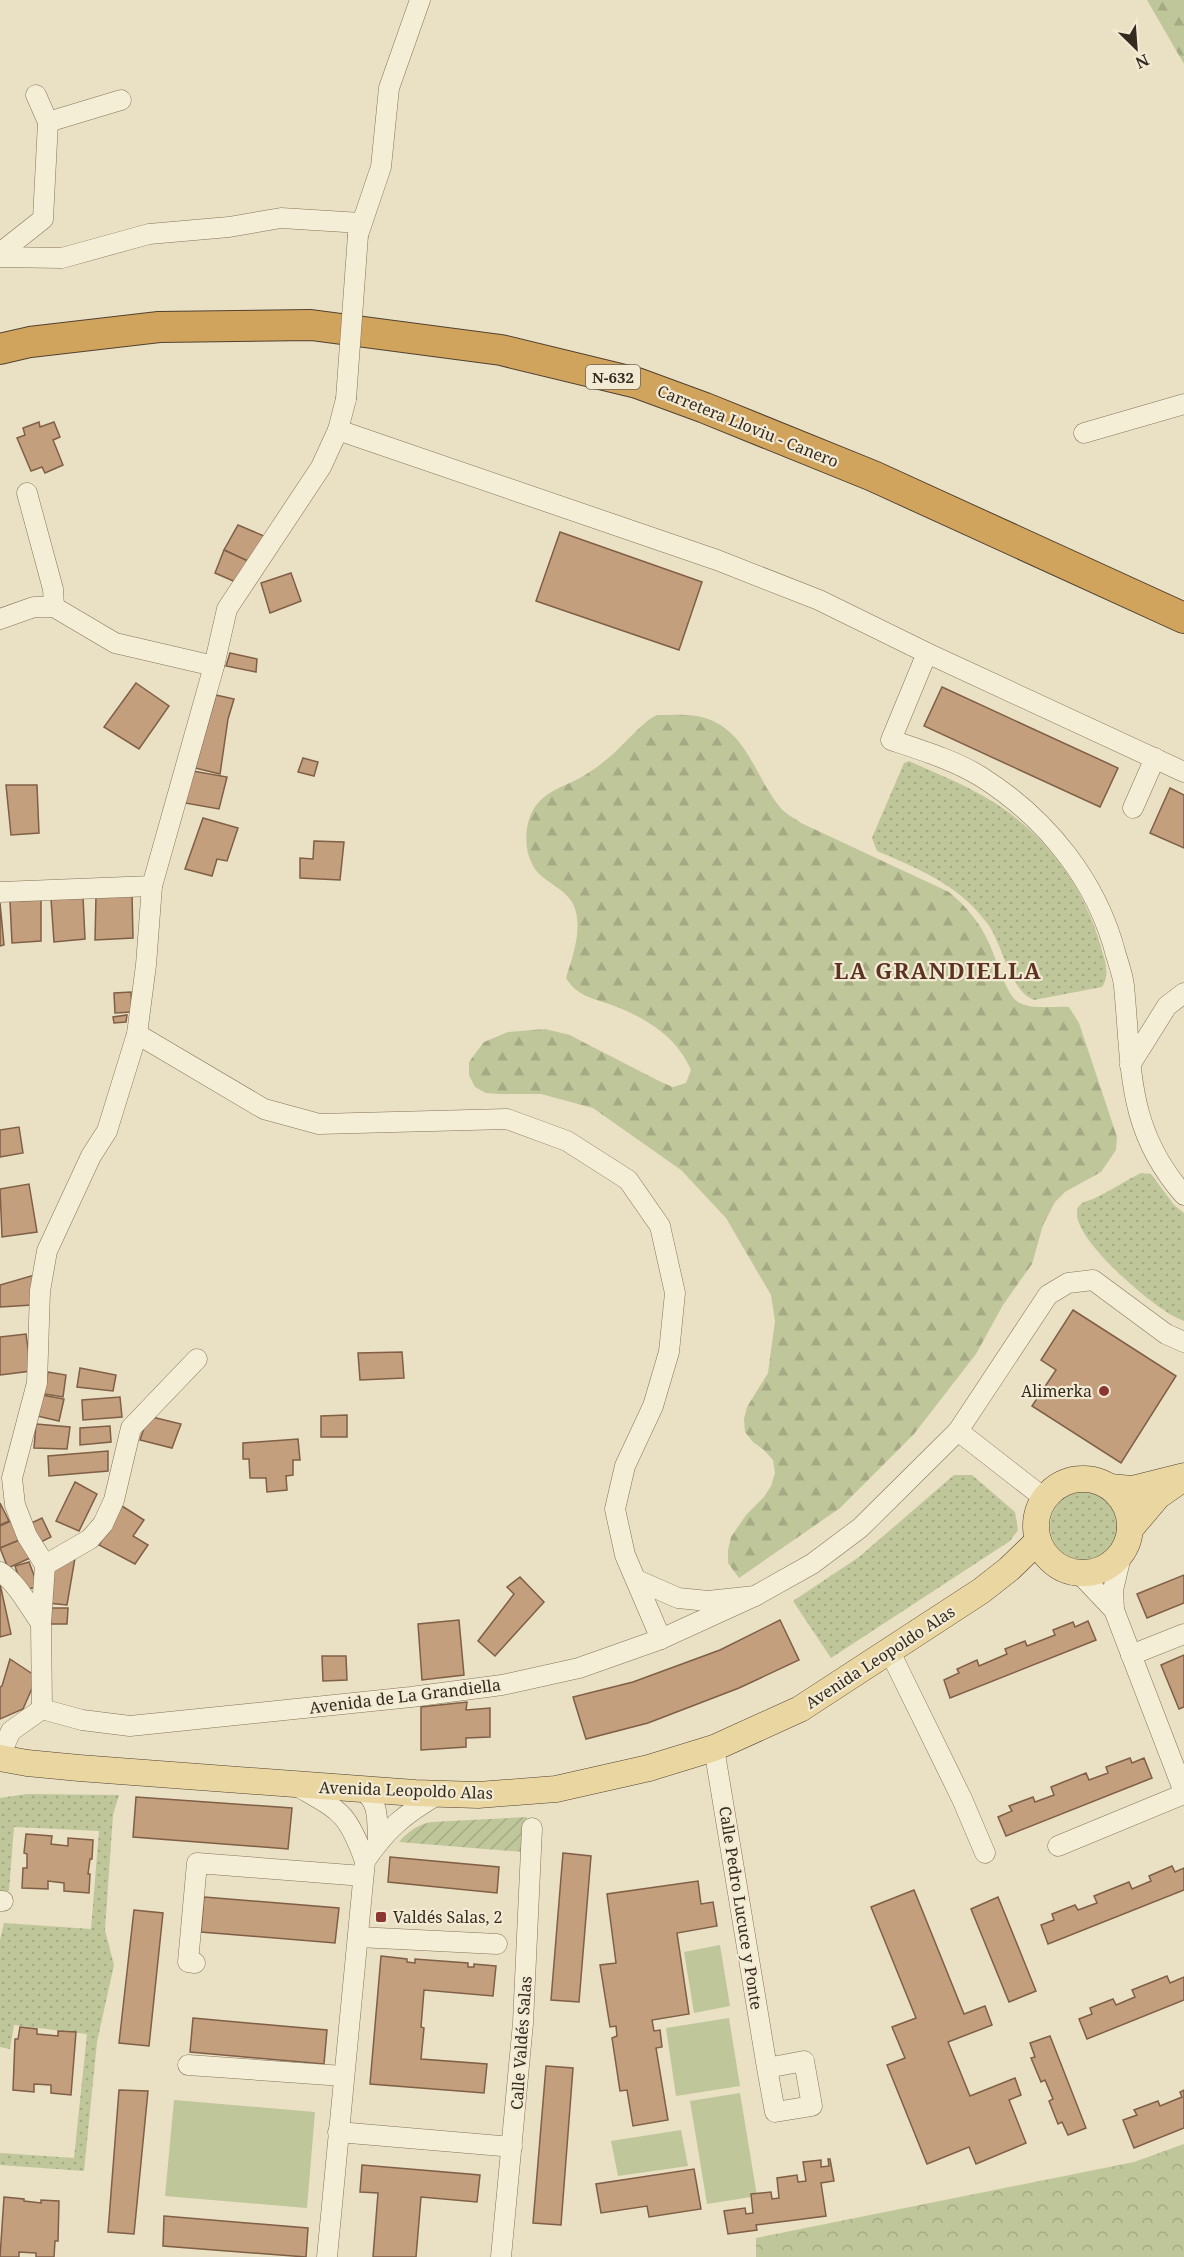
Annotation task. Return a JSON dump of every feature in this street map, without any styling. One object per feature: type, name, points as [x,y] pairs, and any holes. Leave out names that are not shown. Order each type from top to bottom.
[{"type":"highway","name":"Carretera Lloviu - Canero","points":[[0,350],[30,342],[159,327],[311,325],[501,350],[637,382],[705,408],[873,476],[1184,618]]},
{"type":"main road","points":[[1110,1487],[1132,1489],[1184,1477]]},
{"type":"main road","points":[[1126,1541],[1128,1513],[1122,1498],[1110,1487],[1097,1480],[1082,1478],[1067,1481],[1054,1488],[1044,1498],[1037,1512],[1035,1526],[1038,1541],[1045,1554],[1067,1569],[1095,1571],[1110,1564],[1158,1496],[1184,1477]]},
{"type":"main road","name":"Avenida Leopoldo Alas","points":[[4,1760],[371,1793],[478,1795],[556,1789],[649,1768],[714,1748],[800,1709],[981,1591],[1009,1569],[1038,1541]]},
{"type":"main road","name":"Avenida Leopoldo Alas","points":[[981,1591],[1015,1574],[1067,1569]]},
{"type":"street","points":[[4,1760],[11,1731],[42,1709],[40,1623],[45,1564],[27,1536],[6,1475],[37,1383],[40,1291],[47,1251],[91,1156],[107,1131],[137,1034],[146,965],[152,886],[214,666],[227,609],[321,467],[338,430],[346,399],[359,229],[381,167],[389,88],[420,0]]},
{"type":"street","points":[[0,255],[43,219],[48,122],[36,95]]},
{"type":"street","points":[[48,122],[122,100]]},
{"type":"street","points":[[0,255],[62,258],[150,234],[229,227],[281,218],[359,229]]},
{"type":"street","points":[[1084,433],[1184,404]]},
{"type":"street","points":[[338,430],[717,560],[819,600],[927,653],[1184,772]]},
{"type":"street","points":[[27,493],[53,589],[54,607]]},
{"type":"street","points":[[0,619],[34,607],[54,607],[115,643],[214,666]]},
{"type":"street","points":[[927,653],[891,740],[930,753],[983,777],[1033,817],[1082,872],[1110,930],[1124,983],[1130,1065],[1137,1110],[1156,1157],[1184,1195]]},
{"type":"street","points":[[1133,808],[1155,758]]},
{"type":"street","points":[[0,892],[152,886]]},
{"type":"street","points":[[1130,1065],[1167,1006],[1184,993]]},
{"type":"street","points":[[137,1034],[264,1109],[319,1124],[507,1119],[567,1141],[628,1180],[660,1226],[675,1293],[669,1352],[653,1406],[625,1466],[615,1509],[625,1555],[661,1639]]},
{"type":"street","name":"Avenida de La Grandiella","points":[[42,1709],[82,1720],[130,1726],[407,1698],[502,1685],[579,1668],[661,1639],[755,1596],[812,1564],[860,1528],[958,1431],[1048,1295],[1068,1283],[1093,1281],[1166,1335],[1184,1342]]},
{"type":"street","points":[[45,1564],[90,1539],[103,1524],[114,1500],[131,1428],[197,1359]]},
{"type":"street","points":[[958,1431],[1044,1498]]},
{"type":"street","points":[[1058,1846],[1184,1793],[1114,1610],[1113,1590],[1126,1541]]},
{"type":"street","points":[[1067,1569],[1114,1610]]},
{"type":"street","points":[[0,1572],[12,1583],[40,1623]]},
{"type":"street","points":[[637,1580],[678,1598],[708,1601],[755,1596]]},
{"type":"street","points":[[1131,1655],[1184,1634]]},
{"type":"street","points":[[890,1652],[962,1799],[985,1853]]},
{"type":"street","name":"Calle Pedro Lucuce y Ponte","points":[[714,1748],[767,2068]]},
{"type":"street","points":[[295,1785],[340,1812],[354,1832],[364,1868],[327,2257]]},
{"type":"street","points":[[371,1793],[376,1814],[378,1841]]},
{"type":"street","points":[[354,1832],[371,1793]]},
{"type":"street","points":[[364,1868],[378,1841],[396,1821],[439,1794]]},
{"type":"street","name":"Calle Valdés Salas","points":[[501,2257],[524,2023],[532,1828]]},
{"type":"street","points":[[195,1963],[188,1962],[196,1863],[364,1868]]},
{"type":"street","points":[[358,1937],[497,1944]]},
{"type":"street","points":[[188,2066],[343,2076]]},
{"type":"street","points":[[338,2132],[512,2147]]},
{"type":"green space","points":[[1147,0],[1184,0],[1184,64]]},
{"type":"green space","points":[[657,715],[696,716],[721,726],[741,745],[771,794],[786,813],[801,823],[949,892],[955,897],[972,915],[981,929],[1009,991],[1018,1002],[1029,1006],[1069,1007],[1079,1023],[1117,1137],[1116,1150],[1101,1172],[1065,1192],[1055,1202],[1043,1225],[1032,1264],[1003,1305],[976,1354],[914,1434],[840,1508],[739,1578],[728,1563],[731,1537],[746,1515],[764,1497],[775,1473],[773,1460],[745,1432],[744,1419],[747,1407],[768,1373],[775,1321],[771,1295],[726,1218],[681,1170],[593,1108],[541,1094],[486,1093],[475,1087],[469,1075],[469,1062],[484,1042],[508,1032],[545,1029],[570,1035],[673,1087],[686,1083],[691,1070],[685,1058],[668,1037],[646,1021],[579,992],[566,978],[576,942],[577,915],[566,895],[535,869],[526,841],[528,822],[537,804],[543,798],[596,767]]},
{"type":"green space","points":[[909,761],[995,803],[1013,816],[1046,847],[1073,883],[1093,923],[1106,966],[1106,977],[1102,987],[1034,1000],[1025,995],[1012,977],[993,932],[964,898],[923,872],[877,851],[872,838],[904,763]]},
{"type":"green space","points":[[1141,1173],[1151,1174],[1174,1205],[1184,1213],[1184,1321],[1154,1303],[1109,1264],[1084,1233],[1078,1219],[1078,1208],[1082,1203]]},
{"type":"green space","points":[[954,1475],[972,1475],[1015,1512],[1018,1530],[1010,1541],[831,1658],[793,1601],[859,1557]]},
{"type":"green space","points":[[1084,1492],[1097,1495],[1108,1502],[1115,1513],[1118,1526],[1115,1539],[1108,1550],[1097,1557],[1084,1560],[1071,1557],[1060,1550],[1053,1539],[1050,1526],[1053,1513],[1060,1502],[1071,1495]]},
{"type":"green space","points":[[27,1794],[119,1795],[113,1815],[105,1930],[114,1965],[97,2042],[84,2171],[0,2165],[0,2153],[74,2158],[87,2034],[14,2025],[10,2049],[0,2047],[0,1940],[4,1923],[91,1929],[99,1831],[14,1827],[9,1891],[0,1891],[0,1798]]},
{"type":"green space","points":[[527,1817],[524,1852],[399,1842],[414,1829],[431,1822]]},
{"type":"green space","points":[[720,1945],[730,2006],[694,2013],[684,1952]]},
{"type":"green space","points":[[729,2018],[740,2086],[676,2096],[666,2028]]},
{"type":"green space","points":[[740,2093],[757,2196],[707,2204],[690,2101]]},
{"type":"green space","points":[[174,2100],[315,2112],[307,2208],[165,2196]]},
{"type":"green space","points":[[681,2130],[688,2166],[618,2176],[611,2141]]},
{"type":"green space","points":[[1184,2144],[1184,2257],[756,2257],[756,2238],[1134,2162]]},
{"type":"building","points":[[39,422],[40,427],[54,422],[60,437],[53,440],[63,465],[45,473],[42,467],[31,471],[17,438],[25,435],[23,428]]},
{"type":"building","points":[[238,525],[264,536],[250,562],[224,550]]},
{"type":"building","points":[[560,532],[702,582],[679,650],[536,601]]},
{"type":"building","points":[[224,550],[250,562],[238,583],[215,573]]},
{"type":"building","points":[[291,573],[301,601],[270,613],[261,583]]},
{"type":"building","points":[[230,653],[257,659],[256,672],[226,666]]},
{"type":"building","points":[[136,683],[169,706],[139,749],[104,727]]},
{"type":"building","points":[[942,687],[1118,768],[1100,807],[924,726]]},
{"type":"building","points":[[216,695],[234,699],[228,719],[220,774],[195,768]]},
{"type":"building","points":[[303,758],[318,762],[314,776],[298,772]]},
{"type":"building","points":[[193,771],[227,777],[219,809],[185,803]]},
{"type":"building","points":[[6,785],[37,785],[39,833],[11,835]]},
{"type":"building","points":[[1170,788],[1184,795],[1184,848],[1150,833]]},
{"type":"building","points":[[203,818],[238,828],[227,861],[217,859],[212,876],[185,869]]},
{"type":"building","points":[[314,841],[344,842],[340,880],[300,878],[300,858],[313,859]]},
{"type":"building","points":[[132,894],[133,938],[95,940],[96,896]]},
{"type":"building","points":[[83,897],[85,939],[54,942],[51,899]]},
{"type":"building","points":[[41,900],[41,941],[12,943],[10,901]]},
{"type":"building","points":[[0,903],[4,945],[0,946]]},
{"type":"building","points":[[131,992],[132,1012],[115,1013],[114,993]]},
{"type":"building","points":[[127,1015],[126,1022],[114,1023],[113,1017]]},
{"type":"building","points":[[19,1127],[23,1153],[0,1157],[0,1130]]},
{"type":"building","points":[[29,1184],[37,1232],[2,1237],[0,1189]]},
{"type":"building","points":[[38,1274],[32,1305],[0,1307],[0,1285]]},
{"type":"building","name":"Alimerka","points":[[1073,1310],[1176,1376],[1121,1463],[1032,1406],[1056,1370],[1041,1360]]},
{"type":"building","points":[[26,1334],[31,1371],[0,1375],[0,1337]]},
{"type":"building","points":[[402,1352],[404,1378],[360,1380],[358,1353]]},
{"type":"building","points":[[80,1368],[116,1375],[113,1391],[77,1387]]},
{"type":"building","points":[[48,1372],[66,1375],[63,1397],[44,1394]]},
{"type":"building","points":[[42,1395],[64,1399],[59,1421],[37,1416]]},
{"type":"building","points":[[120,1397],[122,1417],[83,1420],[82,1400]]},
{"type":"building","points":[[347,1415],[347,1437],[321,1437],[321,1416]]},
{"type":"building","points":[[148,1416],[181,1424],[172,1448],[140,1440]]},
{"type":"building","points":[[36,1424],[70,1427],[67,1449],[34,1448]]},
{"type":"building","points":[[110,1426],[111,1442],[80,1445],[80,1428]]},
{"type":"building","points":[[298,1439],[300,1460],[293,1460],[293,1475],[286,1476],[287,1490],[267,1492],[266,1478],[250,1478],[249,1459],[243,1459],[243,1443]]},
{"type":"building","points":[[108,1451],[108,1471],[49,1476],[48,1456]]},
{"type":"building","points":[[75,1482],[97,1494],[79,1531],[56,1521]]},
{"type":"building","points":[[0,1503],[9,1521],[0,1525]]},
{"type":"building","points":[[122,1506],[144,1520],[133,1536],[148,1545],[135,1564],[99,1545]]},
{"type":"building","points":[[42,1518],[51,1537],[37,1544],[27,1525]]},
{"type":"building","points":[[13,1520],[22,1539],[0,1548],[0,1526]]},
{"type":"building","points":[[22,1539],[30,1558],[8,1568],[0,1548]]},
{"type":"building","points":[[76,1552],[67,1605],[47,1603],[51,1566]]},
{"type":"building","points":[[29,1562],[38,1586],[23,1591],[15,1566]]},
{"type":"building","points":[[1184,1575],[1184,1603],[1147,1618],[1137,1594]]},
{"type":"building","points":[[520,1577],[544,1602],[495,1656],[478,1641],[514,1594],[507,1587]]},
{"type":"building","points":[[0,1584],[11,1634],[0,1637]]},
{"type":"building","points":[[51,1608],[68,1608],[67,1624],[49,1624]]},
{"type":"building","points":[[459,1620],[464,1675],[422,1680],[418,1624]]},
{"type":"building","points":[[780,1620],[799,1660],[739,1688],[648,1723],[586,1739],[573,1697],[633,1682],[720,1650]]},
{"type":"building","points":[[1088,1621],[1096,1640],[950,1698],[944,1680],[959,1673],[957,1669],[977,1660],[979,1666],[1007,1654],[1005,1649],[1025,1641],[1027,1646],[1055,1635],[1053,1630],[1073,1622],[1075,1627]]},
{"type":"building","points":[[1184,1655],[1184,1707],[1179,1709],[1161,1665]]},
{"type":"building","points":[[322,1656],[346,1656],[347,1680],[323,1681]]},
{"type":"building","points":[[10,1659],[37,1677],[23,1709],[0,1719],[0,1687]]},
{"type":"building","points":[[467,1702],[466,1710],[490,1708],[490,1737],[466,1738],[466,1747],[421,1750],[421,1707]]},
{"type":"building","points":[[1130,1758],[1132,1763],[1144,1758],[1152,1778],[1006,1836],[998,1817],[1012,1811],[1009,1806],[1033,1797],[1035,1802],[1054,1795],[1051,1787],[1086,1773],[1089,1780],[1108,1773],[1106,1767]]},
{"type":"building","points":[[136,1797],[292,1808],[288,1849],[133,1837]]},
{"type":"building","points":[[26,1834],[52,1836],[51,1844],[68,1846],[68,1838],[93,1840],[88,1874],[90,1874],[89,1893],[64,1891],[64,1883],[48,1881],[48,1889],[22,1888],[23,1868],[27,1868],[27,1854],[24,1853]]},
{"type":"building","points":[[563,1853],[591,1856],[579,2002],[551,2000]]},
{"type":"building","points":[[390,1857],[499,1867],[497,1893],[388,1882]]},
{"type":"building","points":[[1172,1866],[1175,1872],[1184,1868],[1184,1890],[1048,1944],[1041,1925],[1054,1920],[1052,1914],[1075,1905],[1078,1910],[1097,1903],[1094,1896],[1129,1882],[1132,1889],[1151,1881],[1149,1876]]},
{"type":"building","points":[[698,1881],[701,1904],[713,1902],[717,1926],[677,1933],[689,2014],[652,2020],[654,2031],[660,2030],[662,2047],[656,2048],[668,2120],[633,2126],[627,2090],[620,2091],[612,2038],[617,2036],[616,2026],[610,2027],[600,1965],[616,1963],[607,1894]]},
{"type":"building","points":[[914,1890],[964,2014],[985,2006],[992,2025],[948,2042],[970,2096],[1015,2078],[1021,2095],[1009,2100],[1026,2143],[976,2164],[969,2147],[927,2164],[887,2065],[905,2058],[892,2027],[916,2018],[871,1907]]},
{"type":"building","points":[[204,1897],[339,1908],[335,1943],[201,1932]]},
{"type":"building","points":[[998,1897],[1036,1991],[1009,2002],[971,1909]]},
{"type":"building","points":[[134,1910],[163,1913],[149,2046],[119,2043]]},
{"type":"building","points":[[381,1956],[407,1959],[407,1962],[415,1963],[415,1959],[468,1963],[468,1967],[474,1967],[474,1964],[496,1966],[493,1996],[424,1990],[421,2059],[487,2064],[484,2093],[370,2084]]},
{"type":"building","points":[[1167,1976],[1170,1983],[1184,1977],[1184,2000],[1087,2039],[1079,2019],[1092,2014],[1090,2008],[1113,1999],[1116,2005],[1135,1997],[1132,1990]]},
{"type":"building","points":[[193,2018],[327,2030],[324,2064],[190,2052]]},
{"type":"building","points":[[20,2027],[37,2029],[37,2034],[58,2036],[58,2031],[76,2032],[71,2095],[51,2093],[51,2085],[34,2084],[34,2092],[13,2090],[15,2039],[18,2039]]},
{"type":"building","points":[[1050,2036],[1086,2128],[1068,2135],[1062,2122],[1058,2124],[1049,2101],[1053,2099],[1045,2080],[1041,2082],[1031,2058],[1035,2057],[1030,2043]]},
{"type":"building","points":[[546,2066],[573,2068],[561,2225],[533,2223]]},
{"type":"building","points":[[119,2090],[148,2091],[134,2234],[108,2232]]},
{"type":"building","points":[[1184,2090],[1184,2128],[1134,2148],[1123,2120],[1137,2115],[1134,2110],[1158,2101],[1160,2106],[1182,2097],[1180,2092]]},
{"type":"building","points":[[828,2159],[830,2159],[834,2181],[821,2183],[826,2216],[756,2225],[757,2230],[728,2234],[724,2211],[745,2208],[746,2214],[753,2213],[751,2194],[771,2192],[772,2199],[779,2198],[777,2178],[797,2175],[798,2182],[806,2181],[803,2162],[821,2160],[821,2167],[829,2166]]},
{"type":"building","points":[[362,2165],[480,2175],[477,2202],[421,2197],[416,2257],[373,2257],[378,2193],[360,2192]]},
{"type":"building","points":[[694,2169],[701,2209],[649,2217],[647,2206],[601,2213],[596,2184]]},
{"type":"building","points":[[4,2197],[41,2203],[41,2200],[59,2201],[58,2241],[55,2241],[54,2257],[36,2257],[36,2253],[19,2252],[19,2257],[0,2257]]},
{"type":"building","points":[[164,2216],[308,2228],[306,2257],[163,2246]]},
{"type":"place","name":"Alimerka","points":[[1104,1391]]},
{"type":"place","name":"Valdés Salas, 2","points":[[381,1917]]},
{"type":"district","name":"LA GRANDIELLA","points":[[938,970]]}]
